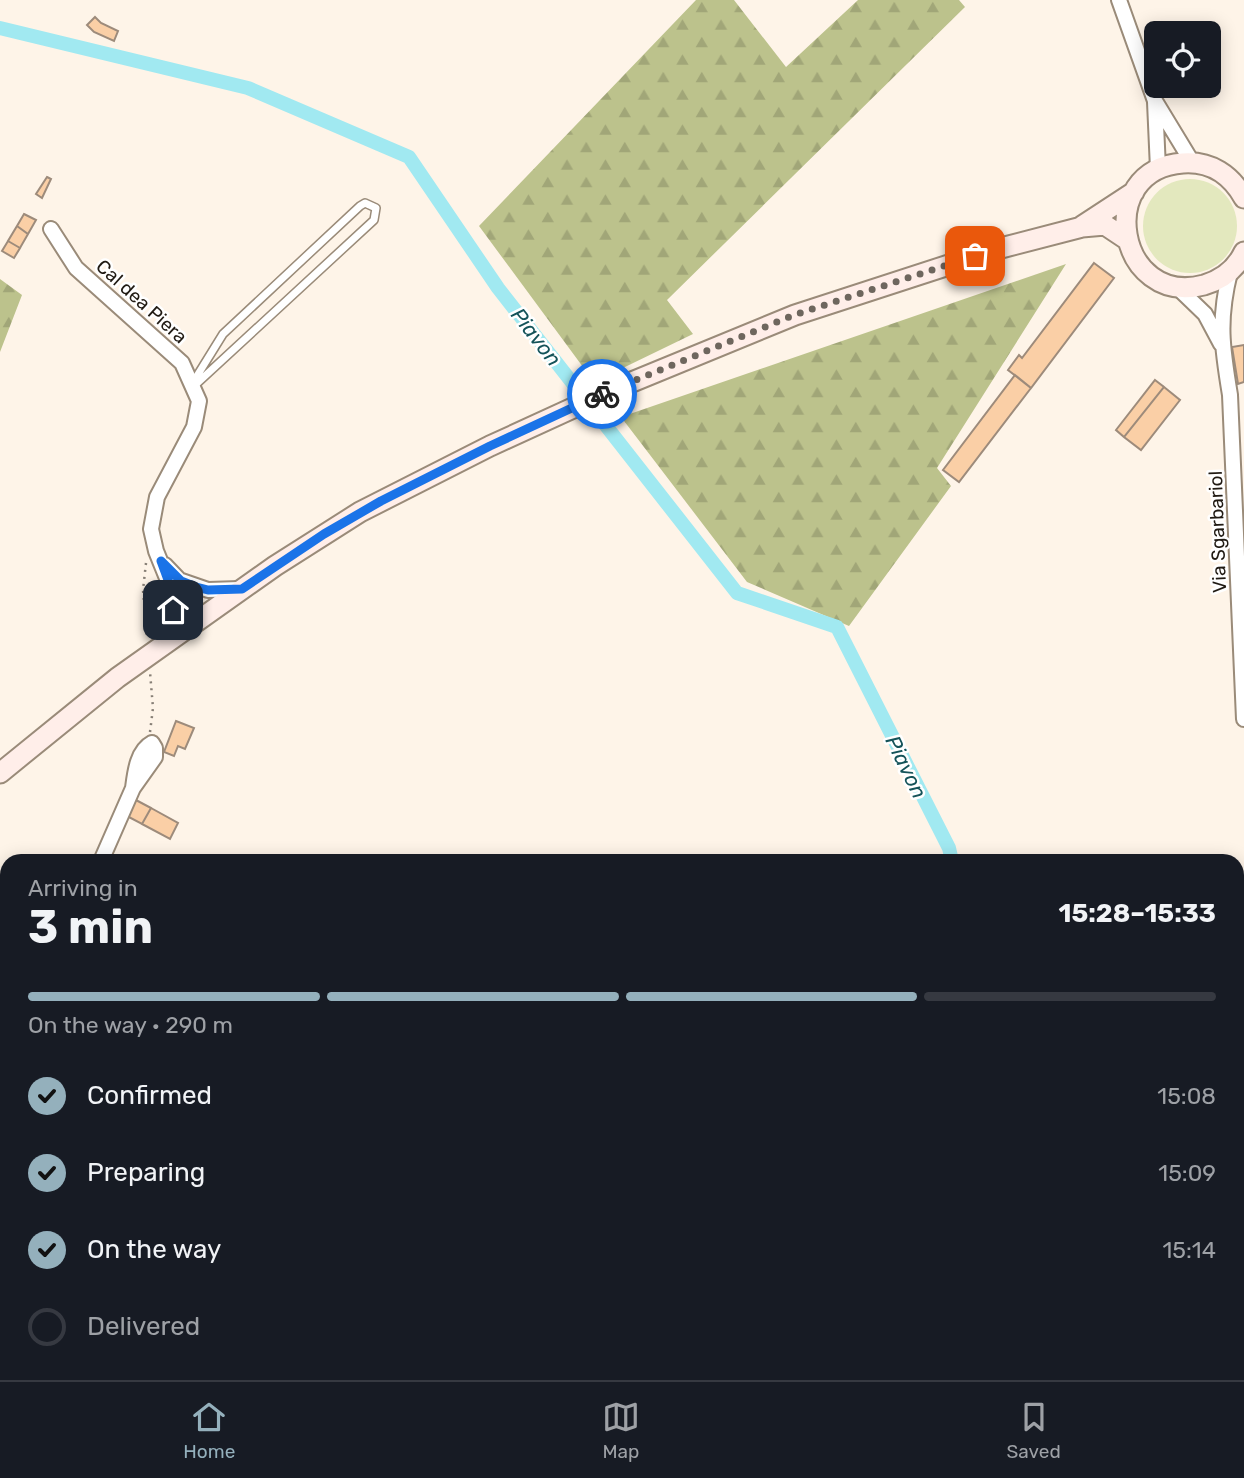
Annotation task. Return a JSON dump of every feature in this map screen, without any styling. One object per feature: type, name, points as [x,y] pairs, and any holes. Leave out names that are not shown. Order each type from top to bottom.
[{"type":"main road","points":[[1082,226],[1134,192],[1158,169],[1175,163],[1192,162],[1216,169],[1241,190]]},
{"type":"main road","points":[[1134,192],[1126,215],[1126,239],[1133,256],[1144,270],[1159,281],[1196,287],[1214,282],[1230,272],[1244,252]]},
{"type":"main road","points":[[0,773],[117,678],[154,644],[199,618],[305,547],[373,506],[576,405],[794,315],[1001,248],[1082,226],[1105,225],[1126,239]]},
{"type":"street","points":[[1119,0],[1154,101],[1192,162]]},
{"type":"street","points":[[1154,101],[1158,169]]},
{"type":"street","name":"Cal dea Piera","points":[[51,229],[76,268],[182,362],[199,401],[194,426],[157,497],[152,517],[153,540],[161,561],[176,584],[191,594],[199,618]]},
{"type":"street","name":"Via Sgarbariol","points":[[1230,272],[1222,304],[1222,345],[1230,394],[1244,719]]},
{"type":"street","name":"Via Sgarbariol","points":[[1177,286],[1205,314],[1222,345]]},
{"type":"street","points":[[154,644],[171,618],[176,584],[208,590],[242,589]]},
{"type":"street","points":[[104,854],[133,788],[155,757],[155,748],[150,743]]},
{"type":"lane","points":[[365,203],[376,208],[374,219],[192,386],[223,334],[360,206],[365,203]]},
{"type":"path","points":[[153,540],[143,579],[154,644]]},
{"type":"path","points":[[150,669],[153,708],[150,743]]},
{"type":"green space","points":[[696,0],[734,0],[786,67],[858,0],[959,0],[965,7],[667,300],[693,334],[594,382],[479,226]]},
{"type":"green space","points":[[1190,179],[1208,182],[1223,193],[1234,208],[1237,226],[1234,244],[1223,259],[1208,270],[1190,273],[1172,270],[1157,259],[1146,244],[1143,226],[1146,208],[1157,193],[1172,182]]},
{"type":"green space","points":[[1066,264],[937,468],[951,486],[849,626],[747,582],[621,417]]},
{"type":"green space","points":[[0,279],[22,295],[0,352]]},
{"type":"building","points":[[95,17],[118,31],[114,41],[94,32],[87,25]]},
{"type":"building","points":[[47,177],[51,179],[42,198],[36,194]]},
{"type":"building","points":[[24,214],[36,220],[28,234],[17,226]]},
{"type":"building","points":[[17,226],[28,234],[20,248],[8,241]]},
{"type":"building","points":[[8,241],[20,248],[14,258],[2,251]]},
{"type":"building","points":[[1094,263],[1114,278],[1031,388],[1008,370],[1019,355],[1022,358]]},
{"type":"building","points":[[1244,345],[1244,382],[1238,384],[1232,347]]},
{"type":"building","points":[[1015,375],[1031,388],[959,482],[943,470]]},
{"type":"building","points":[[1155,380],[1164,387],[1124,437],[1116,430]]},
{"type":"building","points":[[1164,387],[1180,400],[1141,450],[1124,437]]},
{"type":"building","points":[[176,721],[194,728],[185,749],[178,746],[174,756],[164,752]]},
{"type":"building","points":[[134,799],[151,808],[142,824],[125,815]]},
{"type":"building","points":[[151,808],[178,823],[170,839],[142,824]]},
{"type":"waterway","name":"Piavon","points":[[0,28],[248,88],[409,157],[498,288],[737,593],[837,627],[950,854]]},
{"type":"way so far","points":[[602,394],[794,315],[975,256]]},
{"type":"route","points":[[173,610],[171,588],[161,561],[181,581],[196,587],[208,590],[242,589],[360,512],[490,446],[602,394]]}]
